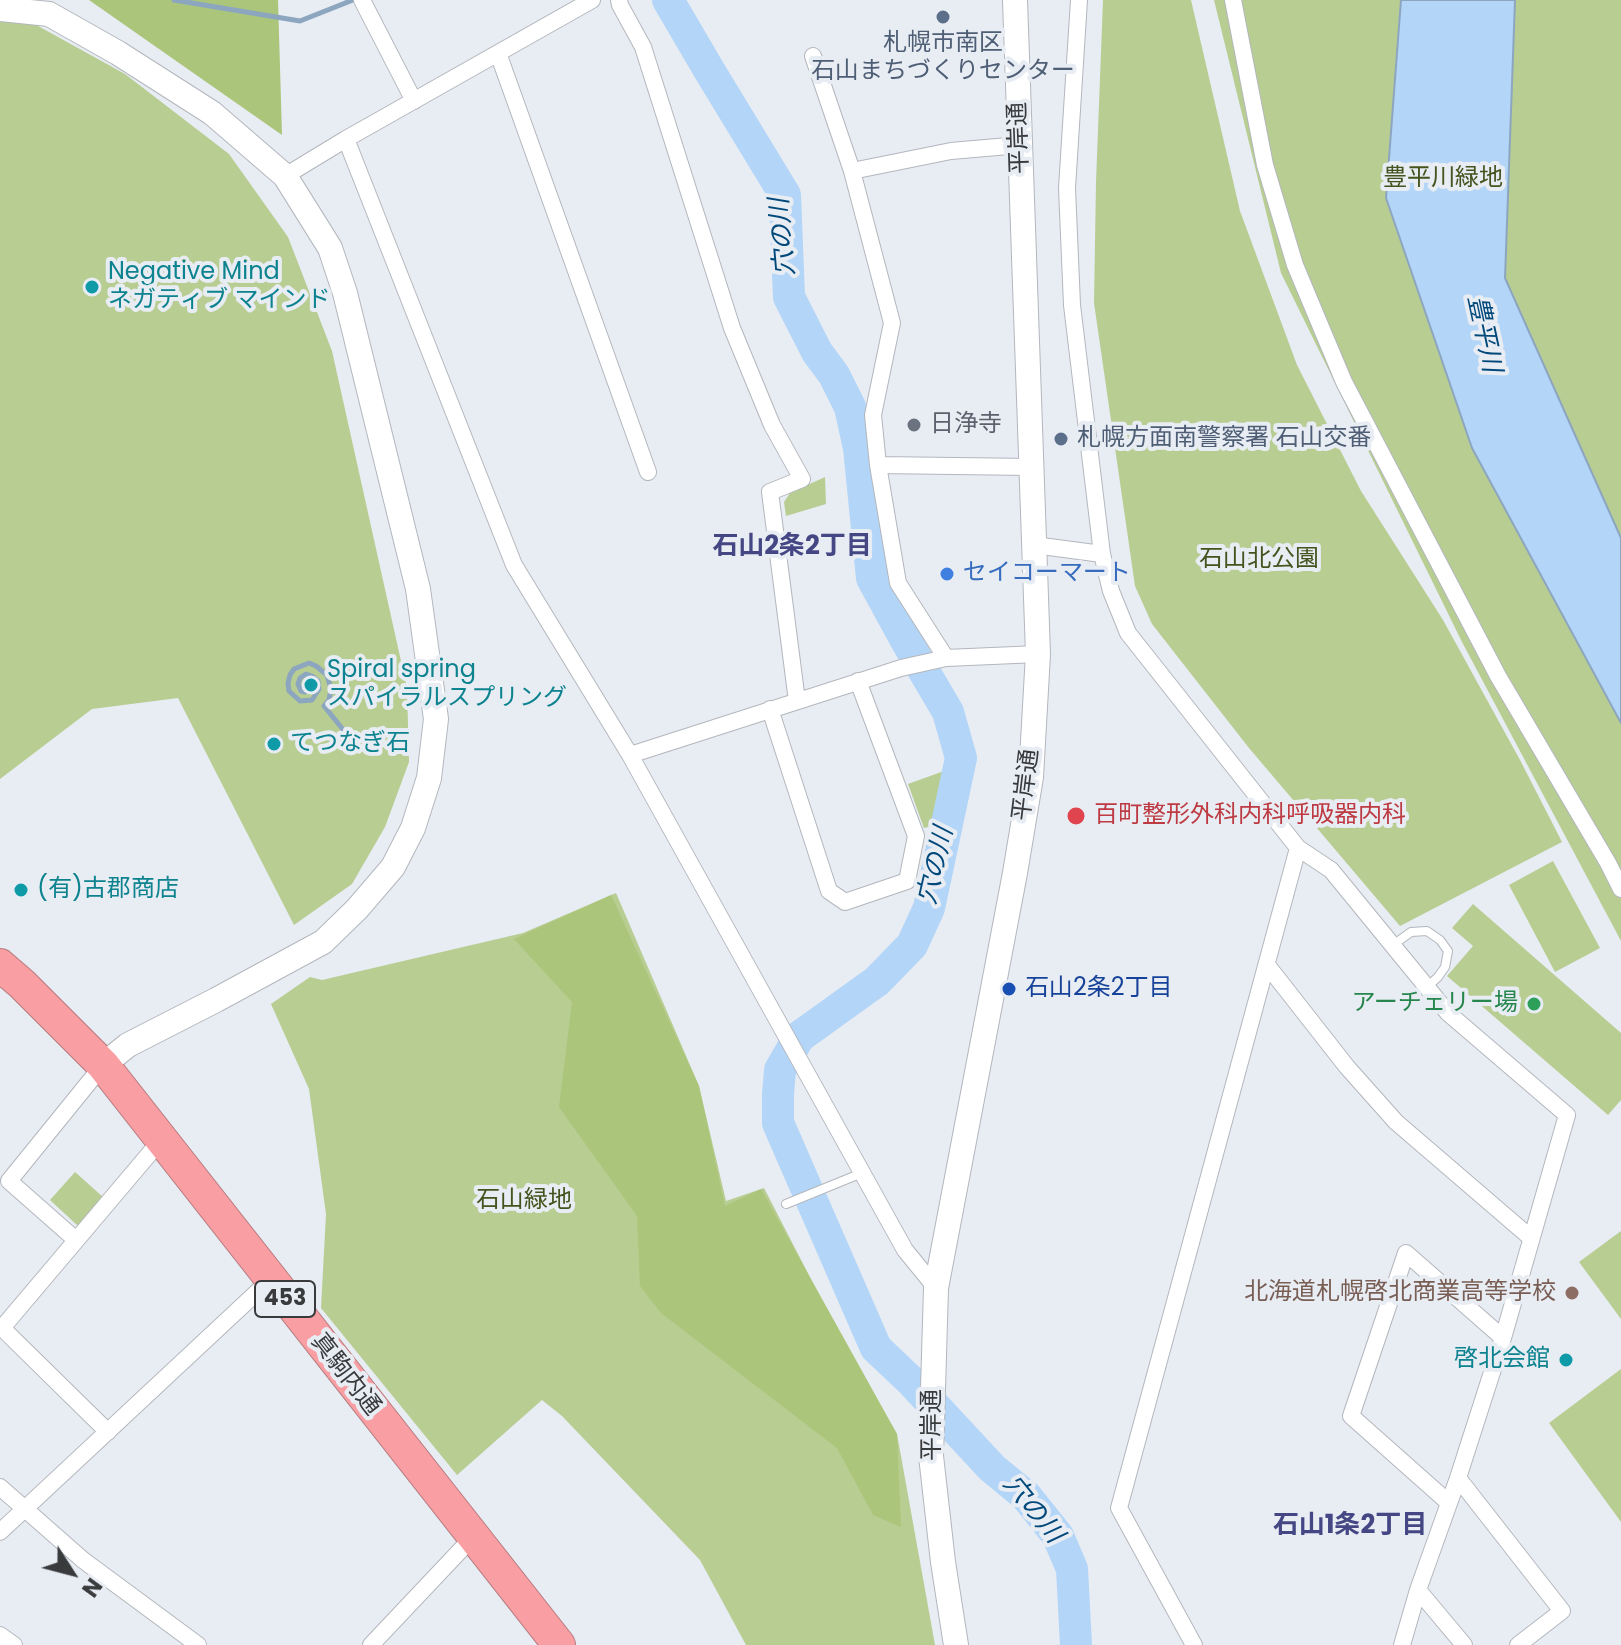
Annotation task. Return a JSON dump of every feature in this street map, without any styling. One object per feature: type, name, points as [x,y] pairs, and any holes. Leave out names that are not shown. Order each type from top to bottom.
[{"type":"highway","name":"真駒内通","points":[[0,965],[103,1065],[559,1645]]},
{"type":"street","points":[[285,176],[592,0]]},
{"type":"street","points":[[619,0],[643,47],[732,328],[772,425],[802,479],[770,492],[797,701]]},
{"type":"street","name":"平岸通","points":[[956,1645],[931,1456],[936,1288],[1031,777],[1038,654],[1015,0]]},
{"type":"street","points":[[1079,0],[1067,188],[1072,305],[1102,554],[1111,591],[1128,633],[1298,848],[1331,870],[1448,1013],[1567,1115],[1503,1338],[1402,1645]]},
{"type":"street","points":[[1233,0],[1265,165],[1295,265],[1344,382],[1498,676],[1621,889]]},
{"type":"street","points":[[363,2],[414,101]]},
{"type":"street","points":[[0,9],[49,14],[118,53],[212,113],[285,176],[330,248],[345,293],[418,589],[436,719],[429,778],[413,828],[393,867],[357,909],[323,942],[128,1045],[103,1065],[9,1181],[76,1240]]},
{"type":"street","points":[[498,53],[648,472]]},
{"type":"street","points":[[813,56],[852,171],[892,323],[873,415],[878,465],[898,583],[940,659]]},
{"type":"street","points":[[346,139],[514,565],[630,755],[905,1250],[936,1288]]},
{"type":"street","points":[[852,171],[951,151],[1020,145]]},
{"type":"street","points":[[878,465],[1032,467]]},
{"type":"street","points":[[1034,545],[1102,554]]},
{"type":"street","points":[[630,755],[901,668],[940,659],[1038,654]]},
{"type":"street","points":[[770,709],[829,891],[845,902],[907,881],[916,836],[858,681]]},
{"type":"street","points":[[1194,1645],[1119,1508],[1298,848]]},
{"type":"street","points":[[1267,965],[1347,1067],[1396,1122],[1531,1238]]},
{"type":"street","points":[[108,1432],[1,1327],[161,1140]]},
{"type":"street","points":[[1449,1503],[1351,1416],[1406,1253],[1503,1338]]},
{"type":"street","points":[[0,1532],[270,1280]]},
{"type":"street","points":[[1458,1478],[1562,1611],[1518,1645]]},
{"type":"street","points":[[0,1487],[83,1560],[198,1645]]},
{"type":"street","points":[[371,1645],[473,1537]]},
{"type":"street","name":"平岸通","points":[[943,1562],[969,1645]]},
{"type":"street","points":[[1418,1590],[1464,1645]]},
{"type":"street","points":[[0,1635],[14,1645]]},
{"type":"lane","points":[[1393,945],[1411,932],[1427,931],[1440,940],[1448,951],[1445,967],[1427,987]]},
{"type":"lane","points":[[786,1204],[862,1173]]},
{"type":"green space","points":[[89,0],[278,0],[282,135]]},
{"type":"green space","name":"石山北公園","points":[[1103,0],[1191,0],[1240,211],[1297,365],[1361,491],[1443,620],[1562,842],[1400,926],[1249,748],[1152,624],[1135,586],[1094,303]]},
{"type":"green space","name":"豊平川緑地","points":[[1214,0],[1621,0],[1621,941],[1462,642],[1281,273]]},
{"type":"green space","points":[[0,18],[29,21],[125,74],[229,154],[288,237],[332,351],[407,688],[409,762],[385,827],[352,884],[294,925],[178,698],[92,709],[0,779]]},
{"type":"green space","points":[[825,477],[826,504],[786,516],[784,502],[790,493]]},
{"type":"green space","points":[[944,771],[933,826],[924,828],[908,784]]},
{"type":"green space","points":[[1553,861],[1600,948],[1555,972],[1509,885]]},
{"type":"green space","name":"石山緑地","points":[[616,893],[699,1086],[726,1201],[764,1188],[848,1351],[897,1434],[935,1645],[746,1645],[700,1560],[562,1416],[542,1400],[457,1475],[321,1308],[326,1214],[309,1089],[271,1004],[310,977],[322,980],[523,933]]},
{"type":"green space","points":[[611,895],[699,1086],[725,1206],[761,1189],[897,1434],[901,1527],[873,1515],[837,1448],[661,1313],[640,1286],[637,1216],[559,1107],[572,1002],[514,939]]},
{"type":"green space","name":"アーチェリー場","points":[[1473,904],[1621,1033],[1621,1100],[1608,1115],[1447,976],[1473,946],[1452,928]]},
{"type":"green space","points":[[75,1172],[103,1197],[78,1226],[50,1200]]},
{"type":"green space","points":[[1621,1231],[1621,1319],[1579,1262]]},
{"type":"green space","points":[[1621,1369],[1621,1522],[1549,1423]]},
{"type":"water","name":"豊平川","points":[[1401,0],[1515,0],[1505,278],[1621,538],[1621,723],[1472,448],[1386,198]]},
{"type":"waterway","points":[[174,0],[300,21],[353,0]]},
{"type":"waterway","name":"穴の川","points":[[668,0],[785,195],[789,297],[850,407],[859,448],[872,578],[948,712],[961,758],[929,908],[912,945],[877,981],[799,1037],[780,1070],[778,1123],[876,1348],[992,1468],[1026,1496],[1058,1536],[1072,1569],[1076,1645]]},
{"type":"waterway","points":[[307,685],[304,685],[305,682],[310,683],[311,687],[305,692],[298,684],[306,674],[318,681],[319,689],[312,700],[300,701],[289,691],[288,683],[294,669],[309,663],[327,675],[331,689],[324,706],[345,732]]},
{"type":"place","name":"札幌市南区 石山まちづくりセンター","points":[[943,17]]},
{"type":"place","name":"Negative Mind ネガティブ マインド","points":[[92,287]]},
{"type":"place","name":"日浄寺","points":[[914,425]]},
{"type":"place","name":"札幌方面南警察署 石山交番","points":[[1061,439]]},
{"type":"place","name":"セイコーマート","points":[[947,574]]},
{"type":"place","name":"Spiral spring スパイラルスプリング","points":[[311,685]]},
{"type":"place","name":"てつなぎ石","points":[[274,744]]},
{"type":"place","name":"百町整形外科内科呼吸器内科","points":[[1076,816]]},
{"type":"place","name":"(有)古郡商店","points":[[21,890]]},
{"type":"place","name":"石山2条2丁目","points":[[1009,989]]},
{"type":"place","name":"アーチェリー場","points":[[1534,1004]]},
{"type":"place","name":"北海道札幌啓北商業高等学校","points":[[1572,1293]]},
{"type":"place","name":"啓北会館","points":[[1566,1360]]},
{"type":"district","name":"石山2条2丁目","points":[[792,547]]},
{"type":"district","name":"石山1条2丁目","points":[[1350,1526]]}]
